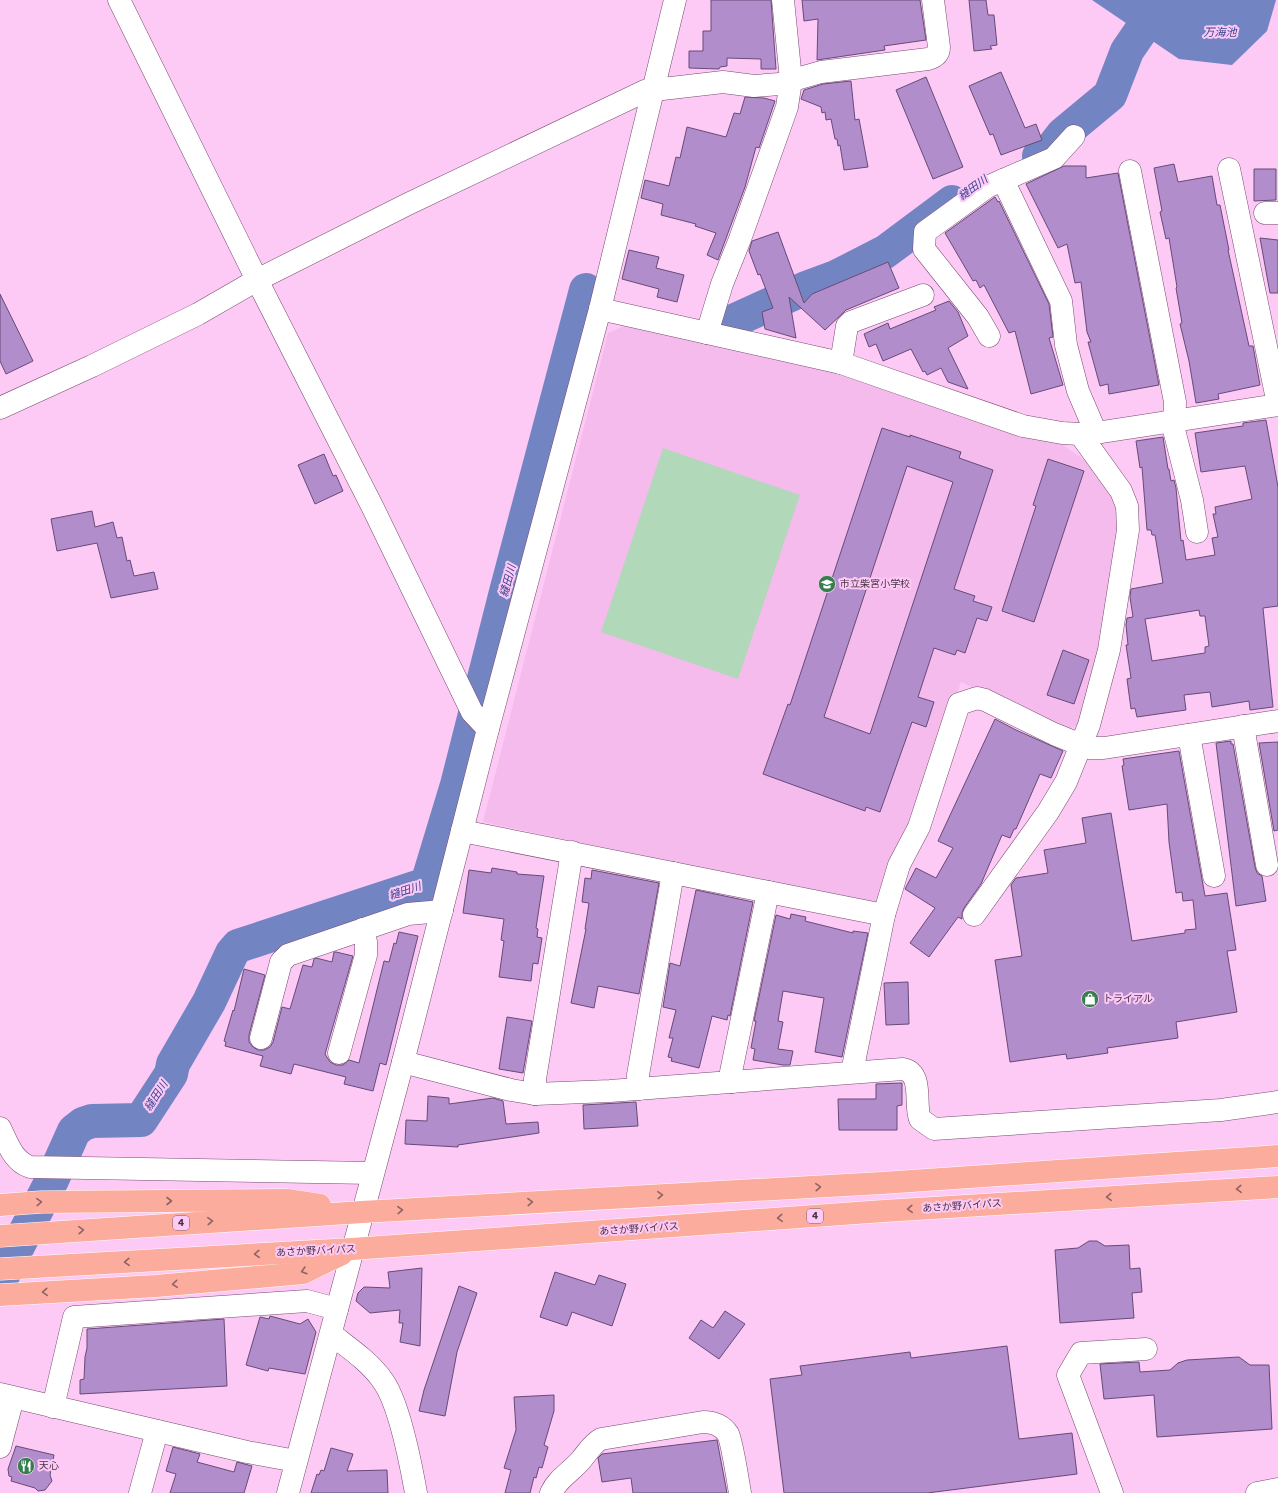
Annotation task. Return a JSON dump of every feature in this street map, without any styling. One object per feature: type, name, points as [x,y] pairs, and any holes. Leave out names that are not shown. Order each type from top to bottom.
[{"type":"highway","name":"4","points":[[0,1236],[362,1212],[808,1187],[1278,1156]]},
{"type":"highway","name":"あさか野バイパス","points":[[0,1269],[352,1249],[884,1211],[1278,1187]]},
{"type":"highway","points":[[0,1205],[41,1202],[287,1200],[362,1212]]},
{"type":"highway","points":[[0,1295],[156,1286],[303,1273],[352,1249]]},
{"type":"street","points":[[119,0],[256,280],[373,508],[472,712],[488,729]]},
{"type":"street","points":[[288,1493],[331,1334],[372,1173],[403,1062],[488,729],[600,309],[675,0]]},
{"type":"street","points":[[707,333],[722,284],[740,239],[787,107],[791,80],[783,0]]},
{"type":"street","points":[[0,408],[92,366],[177,324],[256,280],[435,191],[637,94],[652,90],[723,82],[764,85],[779,84],[821,72],[928,60],[935,57],[940,47],[933,0]]},
{"type":"street","points":[[989,336],[978,317],[924,249],[923,244],[925,232],[987,187],[1054,158],[1074,136]]},
{"type":"street","points":[[600,309],[841,363],[1023,426],[1062,433],[1088,434],[1278,404],[1229,169]]},
{"type":"street","points":[[1130,171],[1175,402],[1173,421],[1174,430],[1192,500],[1197,532]]},
{"type":"street","points":[[974,916],[1056,799],[1068,777],[1081,745],[1109,650],[1128,523],[1127,506],[1121,491],[1088,434],[1065,340],[1061,301],[1003,180]]},
{"type":"street","points":[[841,363],[847,326],[851,322],[922,295]]},
{"type":"street","points":[[852,1072],[884,915],[899,865],[919,827],[959,704],[977,698],[984,700],[1054,734],[1089,748],[1104,748],[1278,721]]},
{"type":"street","points":[[1243,726],[1267,865]]},
{"type":"street","points":[[1189,735],[1214,876]]},
{"type":"street","points":[[462,830],[884,915]]},
{"type":"street","points":[[536,1094],[535,1079],[572,852]]},
{"type":"street","points":[[640,1089],[638,1075],[673,873]]},
{"type":"street","points":[[732,1082],[731,1072],[768,892]]},
{"type":"street","points":[[261,1038],[281,962],[284,958],[295,952],[408,914],[442,911]]},
{"type":"street","points":[[340,1053],[366,955],[366,942],[363,929]]},
{"type":"street","points":[[403,1062],[511,1090],[536,1094],[640,1089],[852,1072],[907,1070],[916,1080],[920,1119],[934,1129],[1221,1110],[1278,1102]]},
{"type":"street","points":[[0,1128],[15,1157],[19,1162],[30,1167],[372,1173]]},
{"type":"street","points":[[53,1407],[74,1317],[307,1300],[337,1309]]},
{"type":"street","points":[[331,1334],[356,1353],[378,1375],[388,1389],[408,1456],[416,1493]]},
{"type":"street","points":[[1112,1493],[1068,1376],[1081,1353],[1146,1350]]},
{"type":"street","points":[[0,1447],[7,1396],[247,1452],[296,1461]]},
{"type":"street","points":[[551,1493],[554,1487],[581,1460],[596,1442],[601,1439],[703,1422],[712,1422],[720,1426],[728,1434],[740,1493]]},
{"type":"street","points":[[140,1493],[157,1431]]},
{"type":"street","points":[[1257,1493],[1278,1489]]},
{"type":"shaded area","name":"市立柴宮小学校","points":[[624,326],[838,374],[1019,436],[1054,439],[1090,464],[1111,493],[1119,516],[1101,651],[1084,721],[1067,731],[961,682],[911,828],[882,899],[872,904],[483,822],[608,333]]},
{"type":"green space","points":[[663,448],[800,495],[738,679],[601,632]]},
{"type":"water","name":"万海池","points":[[1092,0],[1276,0],[1267,31],[1232,65],[1179,59]]},
{"type":"building","points":[[711,0],[771,0],[776,69],[761,69],[761,59],[727,58],[727,66],[720,67],[719,69],[689,68],[689,51],[703,51],[703,31],[711,31]]},
{"type":"building","points":[[802,0],[920,0],[926,40],[884,46],[885,50],[817,60],[818,19],[804,21]]},
{"type":"building","points":[[969,0],[986,0],[988,15],[994,15],[997,45],[990,46],[992,49],[974,51]]},
{"type":"building","points":[[1001,72],[1025,128],[1036,124],[1042,140],[1001,155],[993,134],[990,135],[969,86]]},
{"type":"building","points":[[926,77],[963,167],[933,179],[896,90]]},
{"type":"building","points":[[851,81],[855,120],[859,119],[868,167],[844,170],[840,145],[838,146],[837,139],[835,139],[831,119],[826,120],[825,112],[822,113],[821,107],[801,99],[804,90],[823,84]]},
{"type":"building","points":[[745,97],[764,98],[775,101],[759,148],[756,147],[745,187],[718,260],[707,255],[716,233],[695,226],[696,224],[661,215],[663,204],[641,198],[645,180],[669,186],[676,157],[680,158],[687,127],[726,137],[734,113],[740,114]]},
{"type":"building","points":[[1174,164],[1178,182],[1212,176],[1217,205],[1220,205],[1228,250],[1249,346],[1253,346],[1260,385],[1218,394],[1219,399],[1196,403],[1189,361],[1180,324],[1182,323],[1169,238],[1166,239],[1160,212],[1162,211],[1154,168]]},
{"type":"building","points":[[1064,166],[1086,166],[1086,178],[1118,173],[1159,385],[1109,394],[1108,384],[1100,386],[1088,342],[1091,342],[1087,332],[1081,282],[1075,283],[1067,244],[1058,248],[1026,184]]},
{"type":"building","points":[[1254,169],[1276,169],[1276,200],[1254,201]]},
{"type":"building","points":[[995,197],[998,202],[999,201],[1049,304],[1053,337],[1049,338],[1063,385],[1031,394],[1015,331],[1009,333],[984,285],[980,288],[976,280],[973,281],[945,233]]},
{"type":"building","points":[[778,232],[804,303],[812,294],[888,262],[899,288],[846,310],[825,330],[789,297],[796,338],[765,329],[762,312],[773,308],[760,274],[758,275],[749,251],[752,241]]},
{"type":"building","points":[[1260,238],[1278,240],[1278,293],[1270,293]]},
{"type":"building","points":[[629,250],[659,257],[656,268],[684,275],[677,302],[657,297],[659,289],[622,279]]},
{"type":"building","points":[[0,294],[33,361],[6,374],[0,361]]},
{"type":"building","points":[[949,301],[958,312],[968,336],[948,348],[968,389],[948,382],[941,368],[927,375],[925,371],[923,372],[911,349],[883,361],[876,344],[869,347],[864,334],[888,323],[890,329],[936,310],[934,307]]},
{"type":"building","points":[[1266,420],[1278,487],[1278,606],[1263,608],[1273,707],[1250,710],[1249,701],[1212,707],[1210,692],[1184,695],[1186,710],[1137,717],[1135,708],[1131,709],[1127,679],[1131,678],[1126,645],[1128,645],[1126,625],[1127,618],[1133,617],[1130,597],[1131,589],[1163,583],[1155,535],[1152,535],[1151,530],[1147,530],[1142,467],[1140,468],[1136,441],[1163,437],[1171,481],[1174,480],[1176,488],[1181,541],[1183,540],[1186,560],[1215,555],[1212,538],[1218,537],[1213,514],[1216,514],[1215,507],[1252,499],[1245,466],[1201,472],[1195,433],[1243,426],[1243,423]],"holes":[[[1199,610],[1200,616],[1205,616],[1209,646],[1205,647],[1205,653],[1152,661],[1145,619]]]},
{"type":"building","points":[[882,428],[910,437],[910,435],[961,452],[959,458],[993,470],[954,589],[975,596],[973,601],[992,607],[987,621],[977,618],[965,653],[957,650],[955,655],[934,648],[918,697],[934,702],[926,727],[912,722],[880,812],[866,807],[865,811],[763,774],[788,704],[790,705]],"holes":[[[907,466],[953,482],[870,734],[824,717]]]},
{"type":"building","points":[[324,454],[333,476],[336,475],[343,491],[315,504],[298,465]]},
{"type":"building","points":[[1048,459],[1084,471],[1034,622],[1002,611],[1036,506],[1033,505]]},
{"type":"building","points":[[92,511],[95,527],[113,522],[117,538],[122,537],[127,561],[130,560],[134,576],[154,572],[158,589],[111,598],[97,543],[57,551],[51,519]]},
{"type":"building","points":[[1063,650],[1089,660],[1074,704],[1047,695]]},
{"type":"building","points":[[995,719],[1063,751],[1051,778],[1040,774],[1016,829],[1014,829],[1010,838],[1002,835],[981,884],[964,908],[962,919],[958,917],[929,957],[910,943],[935,908],[905,889],[916,868],[936,878],[953,848],[938,841]]},
{"type":"building","points":[[1231,741],[1231,744],[1233,744],[1255,867],[1257,873],[1262,876],[1266,901],[1236,906],[1216,743]]},
{"type":"building","points":[[1278,742],[1278,830],[1274,831],[1259,743]]},
{"type":"building","points":[[1179,751],[1205,896],[1227,893],[1236,950],[1227,951],[1237,1012],[1176,1022],[1178,1038],[1107,1048],[1108,1053],[1067,1059],[1066,1054],[1010,1062],[995,960],[1022,956],[1011,885],[1016,878],[1048,873],[1044,850],[1086,843],[1082,818],[1111,813],[1132,941],[1185,933],[1185,930],[1196,929],[1193,900],[1183,901],[1182,892],[1176,893],[1169,842],[1167,804],[1129,810],[1122,766],[1124,765],[1123,759]]},
{"type":"building","points":[[492,868],[517,872],[517,874],[544,876],[536,928],[538,929],[537,937],[542,938],[538,964],[533,963],[531,981],[499,977],[504,941],[501,940],[504,919],[463,913],[469,870],[491,873]]},
{"type":"building","points":[[592,870],[659,883],[639,994],[598,986],[594,1008],[571,1003],[586,929],[589,903],[582,902],[585,878],[591,879]]},
{"type":"building","points":[[696,890],[753,902],[730,1016],[728,1015],[727,1020],[712,1016],[699,1068],[671,1061],[672,1058],[668,1057],[673,1038],[669,1038],[676,1010],[663,1007],[670,963],[680,966]]},
{"type":"building","points":[[791,914],[806,917],[805,921],[853,933],[853,931],[868,933],[842,1057],[815,1052],[824,998],[783,991],[778,1021],[783,1022],[778,1049],[793,1051],[790,1065],[753,1060],[755,1049],[751,1048],[756,1021],[754,1021],[776,915],[790,919]]},
{"type":"building","points":[[399,932],[418,936],[386,1065],[380,1063],[373,1091],[344,1084],[346,1077],[294,1064],[291,1074],[260,1066],[263,1056],[225,1046],[226,1042],[224,1041],[233,1010],[234,1011],[244,969],[265,975],[249,1035],[249,1042],[253,1047],[258,1050],[264,1050],[270,1047],[273,1042],[282,1007],[290,1009],[303,965],[312,967],[314,959],[316,958],[332,962],[334,952],[336,952],[353,956],[325,1054],[330,1062],[336,1065],[343,1065],[349,1060],[359,1063],[384,961],[389,962],[394,943],[396,944]]},
{"type":"building","points":[[908,982],[909,1024],[886,1025],[884,983]]},
{"type":"building","points":[[507,1017],[532,1021],[523,1073],[499,1069]]},
{"type":"building","points":[[902,1083],[902,1105],[897,1106],[897,1130],[839,1130],[838,1099],[876,1099],[876,1084]]},
{"type":"building","points":[[428,1096],[449,1098],[449,1104],[493,1098],[503,1101],[506,1124],[538,1122],[539,1133],[458,1145],[458,1147],[405,1144],[406,1120],[427,1121]]},
{"type":"building","points":[[636,1102],[638,1126],[584,1129],[583,1105]]},
{"type":"building","points":[[1089,1241],[1097,1241],[1105,1246],[1129,1245],[1130,1269],[1140,1268],[1142,1292],[1132,1293],[1134,1318],[1060,1323],[1055,1250],[1078,1248]]},
{"type":"building","points":[[422,1268],[420,1346],[400,1342],[403,1323],[399,1323],[400,1310],[370,1313],[356,1301],[358,1293],[364,1287],[390,1288],[388,1272]]},
{"type":"building","points":[[555,1272],[595,1285],[599,1275],[626,1284],[612,1326],[572,1312],[567,1326],[540,1317]]},
{"type":"building","points":[[459,1286],[477,1293],[457,1352],[445,1416],[419,1411],[424,1390]]},
{"type":"building","points":[[725,1311],[745,1324],[719,1359],[689,1338],[701,1320],[713,1328]]},
{"type":"building","points":[[270,1316],[300,1324],[308,1319],[316,1332],[305,1374],[269,1368],[268,1371],[246,1365],[260,1317],[269,1319]]},
{"type":"building","points":[[224,1319],[227,1386],[80,1394],[80,1380],[84,1379],[87,1329]]},
{"type":"building","points":[[1007,1346],[1019,1439],[1072,1433],[1077,1474],[927,1493],[784,1493],[770,1379],[802,1375],[800,1366],[910,1352],[911,1358]]},
{"type":"building","points":[[1239,1357],[1250,1365],[1269,1365],[1272,1429],[1157,1437],[1154,1395],[1104,1399],[1100,1364],[1139,1362],[1140,1372],[1170,1370],[1178,1363],[1187,1360]]},
{"type":"building","points":[[554,1395],[554,1411],[544,1445],[548,1447],[542,1468],[539,1467],[536,1478],[534,1477],[530,1493],[505,1493],[511,1470],[504,1468],[516,1430],[514,1397]]},
{"type":"building","points":[[717,1440],[727,1493],[633,1493],[631,1478],[602,1482],[598,1458],[602,1454]]},
{"type":"building","points":[[16,1446],[54,1455],[50,1475],[52,1481],[45,1490],[38,1491],[35,1488],[11,1481],[12,1477],[9,1476],[8,1469]]},
{"type":"building","points":[[173,1447],[200,1454],[197,1462],[234,1472],[237,1462],[252,1466],[244,1493],[170,1493],[176,1474],[166,1471]]},
{"type":"building","points":[[331,1448],[353,1454],[347,1471],[387,1470],[388,1493],[311,1493],[317,1474],[319,1475],[321,1470],[324,1471]]},
{"type":"waterway","name":"縫田川","points":[[1039,156],[1052,148],[1063,134],[1110,95],[1127,51],[1162,0]]},
{"type":"waterway","name":"縫田川","points":[[731,322],[806,288],[836,277],[885,252],[952,202]]},
{"type":"waterway","name":"縫田川","points":[[0,1281],[52,1180],[74,1131],[83,1124],[92,1121],[141,1120],[171,1074],[173,1064],[209,1002],[232,953],[238,946],[427,884],[457,785],[506,592],[586,290]]},
{"type":"place","name":"市立柴宮小学校","points":[[827,584]]},
{"type":"place","name":"トライアル","points":[[1090,999]]},
{"type":"place","name":"天心","points":[[26,1466]]}]
